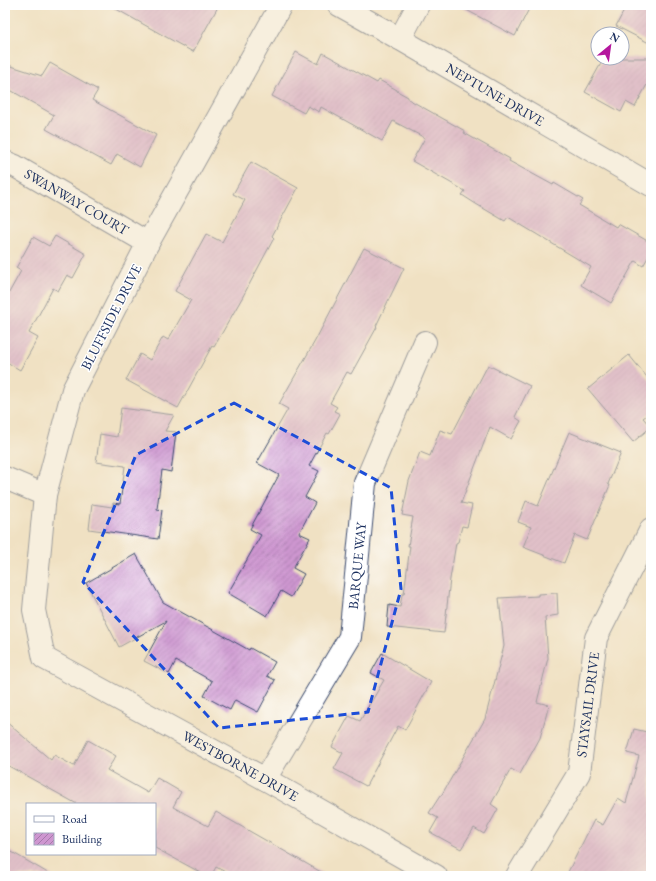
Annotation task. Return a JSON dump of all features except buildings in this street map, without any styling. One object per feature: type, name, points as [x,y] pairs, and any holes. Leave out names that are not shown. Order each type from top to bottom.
[{"type":"street","name":"BLUFFSIDE DRIVE","points":[[44,658],[34,610],[45,495],[73,390],[148,243],[281,5]]},
{"type":"street","name":"NEPTUNE DRIVE","points":[[339,5],[650,182]]},
{"type":"street","points":[[400,39],[418,5]]},
{"type":"street","name":"SWANWAY COURT","points":[[5,162],[15,166],[148,243]]},
{"type":"street","name":"BARQUE WAY","points":[[265,779],[350,637],[366,483],[425,342]]},
{"type":"street","points":[[5,478],[45,495]]},
{"type":"street","name":"STAYSAIL DRIVE","points":[[518,876],[579,773],[596,638],[651,528]]},
{"type":"street","name":"WESTBORNE DRIVE","points":[[44,658],[265,779],[436,876]]},
{"type":"highlighted area","points":[[234,403],[391,488],[401,589],[368,712],[219,728],[83,582],[136,455]]}]
